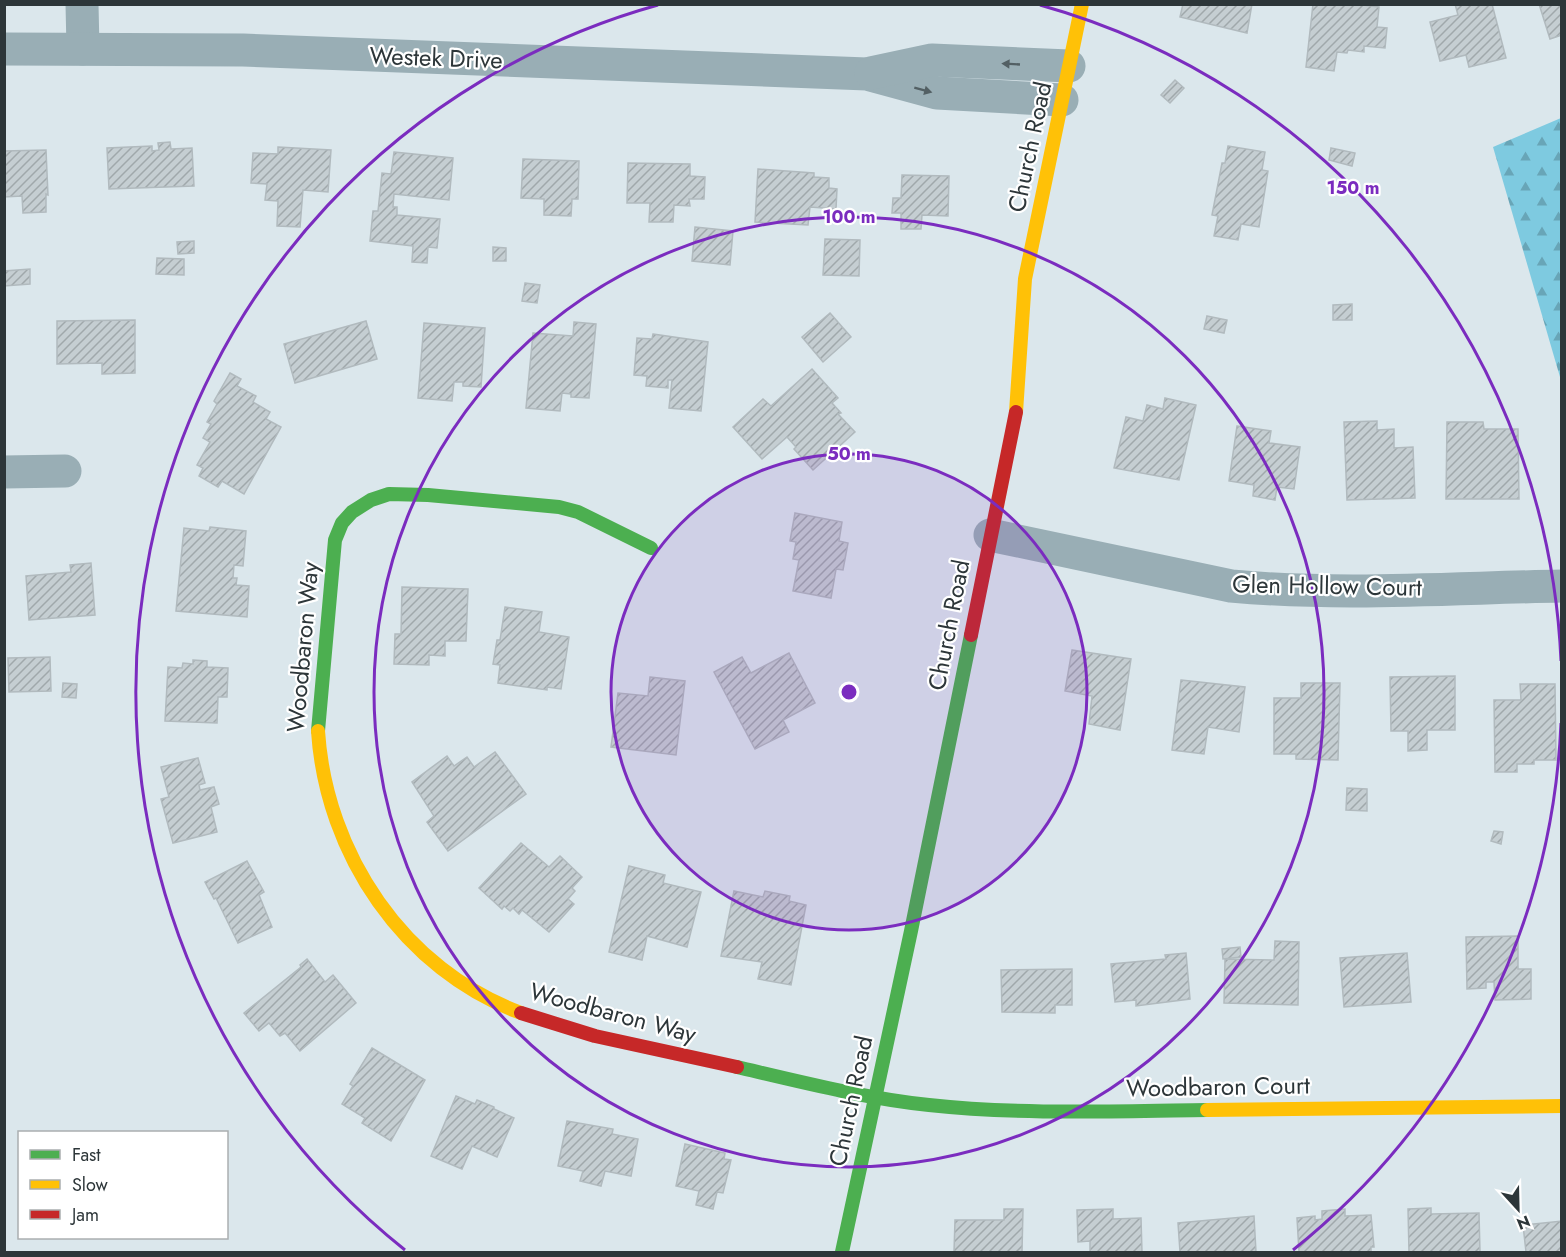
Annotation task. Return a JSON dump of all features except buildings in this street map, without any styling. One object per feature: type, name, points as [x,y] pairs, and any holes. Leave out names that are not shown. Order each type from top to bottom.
[{"type":"street","points":[[82,4],[83,49]]},
{"type":"street","name":"Church Road","points":[[842,1252],[911,931],[1017,405],[1025,279],[1082,4]]},
{"type":"street","name":"Westek Drive","points":[[4,50],[243,51],[867,74],[937,93],[1062,100]]},
{"type":"street","name":"Westek Drive","points":[[867,74],[932,60],[1069,66]]},
{"type":"street","points":[[4,472],[65,471]]},
{"type":"street","name":"Woodbaron Way","points":[[651,548],[578,512],[559,507],[428,495],[389,494],[371,500],[352,512],[342,523],[335,540],[318,729],[318,746],[328,798],[348,851],[378,902],[409,941],[447,973],[481,995],[516,1012],[570,1031],[875,1098]]},
{"type":"street","name":"Glen Hollow Court","points":[[990,535],[1232,586],[1379,590],[1562,586]]},
{"type":"street","name":"Woodbaron Court","points":[[875,1098],[945,1107],[1027,1112],[1562,1106]]},
{"type":"green space","points":[[1561,118],[1562,377],[1560,377],[1493,147]]},
{"type":"traffic: fast","points":[[318,731],[335,540],[342,523],[352,512],[371,500],[389,494],[428,495],[559,507],[578,512],[651,548]]},
{"type":"traffic: fast","points":[[842,1252],[911,931],[971,635]]},
{"type":"traffic: fast","points":[[737,1067],[857,1094],[929,1105],[1033,1111],[1207,1110]]},
{"type":"traffic: slow","points":[[1016,412],[1025,279],[1082,4]]},
{"type":"traffic: slow","points":[[318,731],[324,777],[337,821],[355,863],[379,902],[407,937],[441,968],[479,994],[521,1013]]},
{"type":"traffic: slow","points":[[1207,1110],[1562,1106]]},
{"type":"traffic: jam","points":[[971,635],[1016,412]]},
{"type":"traffic: jam","points":[[521,1013],[595,1036],[737,1067]]}]
